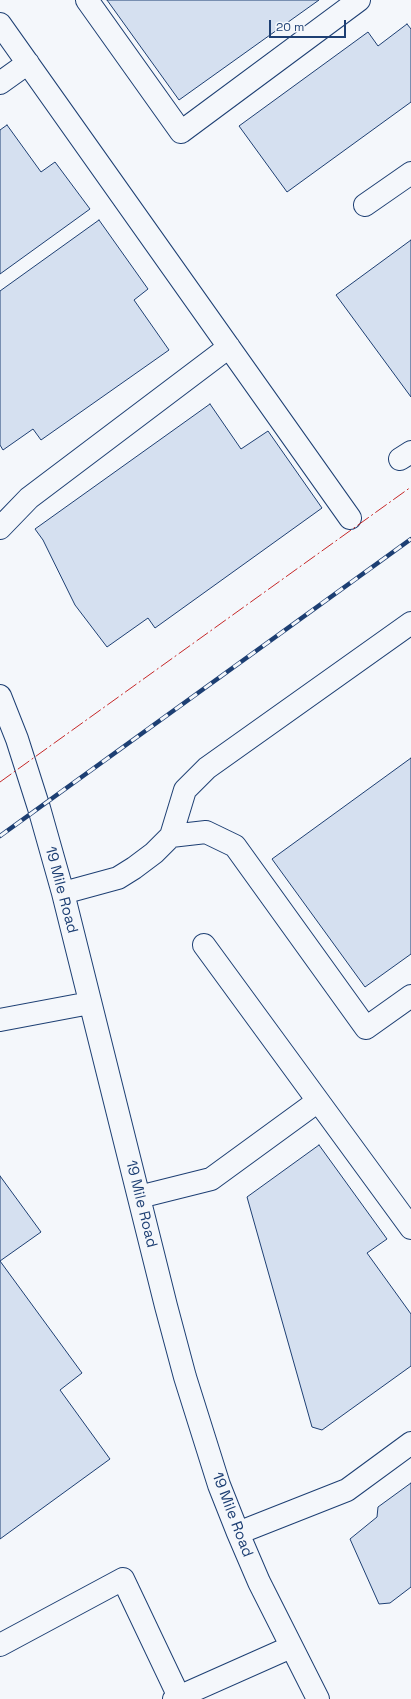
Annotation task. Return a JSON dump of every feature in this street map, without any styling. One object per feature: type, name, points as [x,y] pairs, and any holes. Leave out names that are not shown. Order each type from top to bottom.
[{"type":"street","points":[[87,0],[181,132],[359,0]]},
{"type":"street","points":[[0,24],[350,518]]},
{"type":"street","points":[[0,83],[28,63]]},
{"type":"street","points":[[365,205],[411,173]]},
{"type":"street","points":[[0,528],[29,498],[229,347]]},
{"type":"street","points":[[63,893],[118,878],[154,853],[171,836],[185,790],[206,768],[411,623]]},
{"type":"street","name":"19 Mile Road","points":[[0,696],[17,739],[39,808],[63,893],[185,1377],[219,1484],[238,1533],[259,1582],[318,1699]]},
{"type":"street","points":[[171,836],[206,832],[235,846],[366,1028],[411,996]]},
{"type":"street","points":[[204,945],[411,1228]]},
{"type":"street","points":[[0,1020],[90,1003]]},
{"type":"street","points":[[139,1197],[211,1179],[318,1102]]},
{"type":"street","points":[[238,1533],[347,1490],[411,1443]]},
{"type":"street","points":[[0,1645],[123,1579],[178,1698],[291,1647]]},
{"type":"building","points":[[107,0],[319,0],[179,100]]},
{"type":"building","points":[[407,24],[411,29],[411,102],[287,192],[239,126],[368,32],[378,46]]},
{"type":"building","points":[[7,125],[41,172],[55,162],[90,209],[0,274],[0,130]]},
{"type":"building","points":[[99,220],[148,289],[134,300],[169,350],[41,440],[33,429],[3,450],[0,445],[0,291]]},
{"type":"building","points":[[411,240],[411,397],[336,295]]},
{"type":"building","points":[[210,404],[241,449],[268,431],[322,508],[155,628],[148,618],[107,647],[75,605],[43,540],[35,529]]},
{"type":"building","points":[[411,758],[411,954],[365,987],[272,859]]},
{"type":"building","points":[[319,1145],[387,1239],[367,1253],[411,1314],[411,1366],[322,1430],[312,1427],[247,1197]]},
{"type":"building","points":[[0,1176],[41,1232],[0,1261]]},
{"type":"building","points":[[0,1261],[82,1373],[60,1390],[110,1459],[0,1539]]},
{"type":"building","points":[[411,1483],[411,1587],[390,1603],[379,1604],[350,1539],[377,1517],[378,1507]]},
{"type":"railway","points":[[0,836],[411,539]]},
{"type":"power","points":[[0,782],[411,487]]}]
